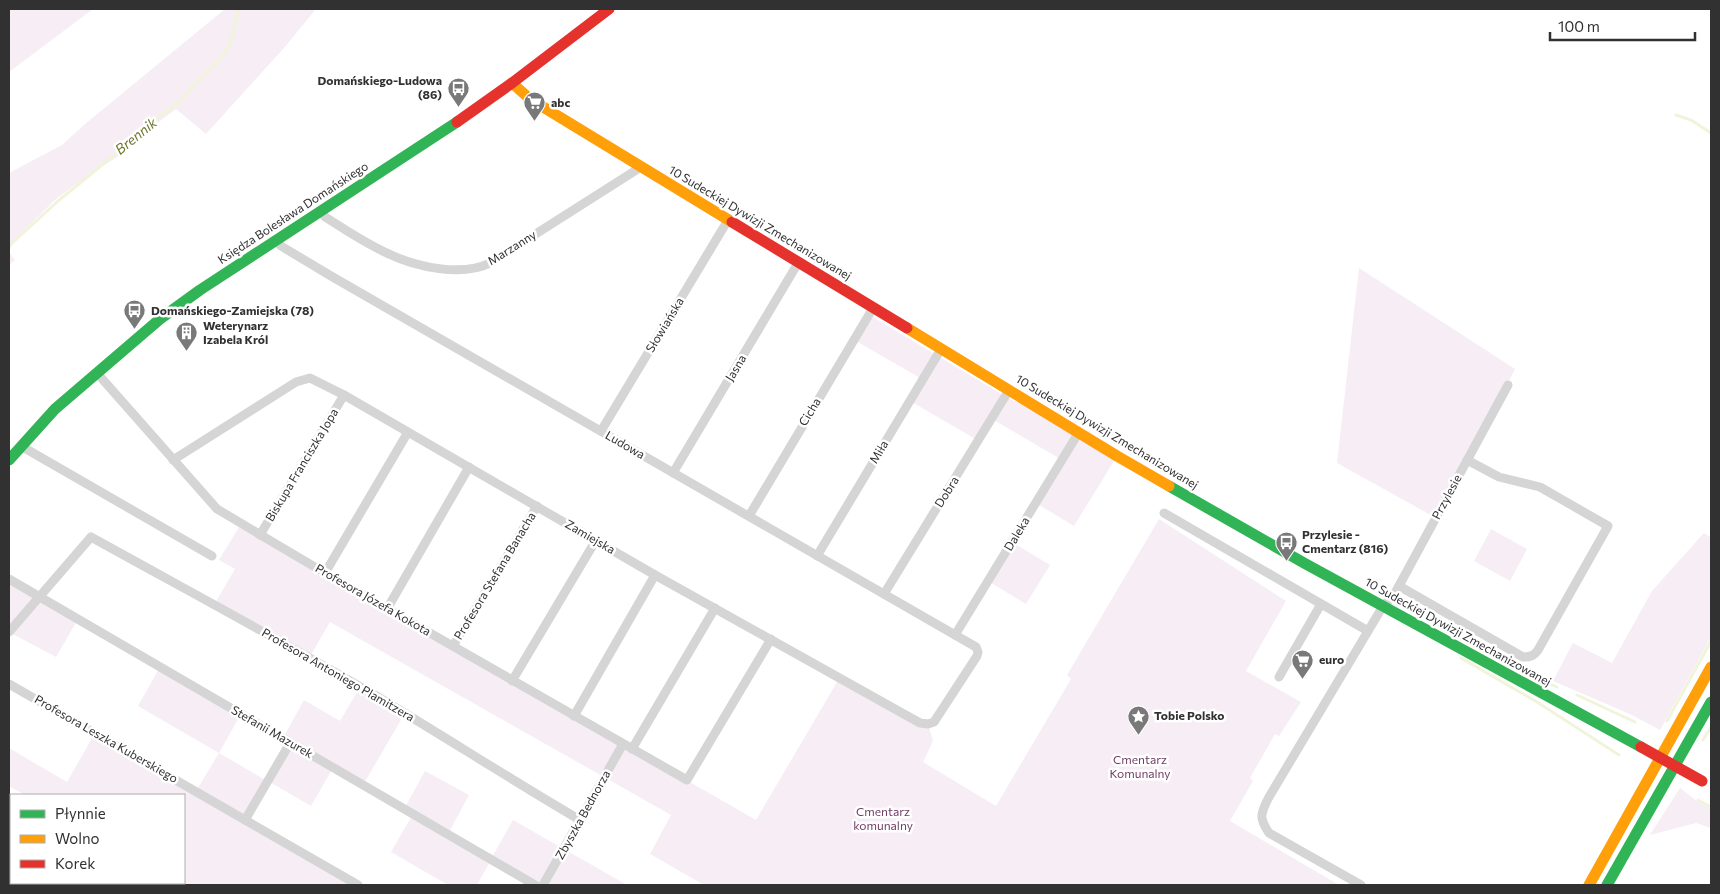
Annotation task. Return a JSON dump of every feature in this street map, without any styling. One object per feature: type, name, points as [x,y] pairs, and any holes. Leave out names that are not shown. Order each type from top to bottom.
[{"type":"street","name":"Księdza Bolesława Domańskiego","points":[[9,460],[55,410],[167,313],[457,121],[512,83],[609,9]]},
{"type":"street","name":"10 Sudeckiej Dywizji Zmechanizowanej","points":[[512,83],[530,99],[1079,432],[1309,566],[1706,784]]},
{"type":"street","name":"Marzanny","points":[[321,211],[325,217],[390,255],[413,263],[444,269],[472,270],[490,263],[641,167]]},
{"type":"street","name":"Słowiańska","points":[[601,430],[728,220]]},
{"type":"street","name":"Ludowa","points":[[276,241],[281,246],[331,276],[976,647]]},
{"type":"street","name":"Jasna","points":[[674,473],[798,263]]},
{"type":"street","name":"Cicha","points":[[749,516],[872,308]]},
{"type":"street","name":"Miła","points":[[817,556],[941,349]]},
{"type":"street","name":"Profesora Józefa Kokota","points":[[96,374],[217,509],[260,536],[512,681],[688,780],[771,639]]},
{"type":"street","name":"Zamiejska","points":[[173,460],[304,379],[316,380],[656,575],[920,723],[928,724],[934,722],[977,656],[976,647]]},
{"type":"street","name":"Przylesie","points":[[1361,885],[1269,833],[1262,824],[1261,812],[1383,606],[1394,595],[1508,385]]},
{"type":"street","name":"Dobra","points":[[884,594],[1009,390]]},
{"type":"street","name":"Biskupa Franciszka Jopa","points":[[260,536],[344,396]]},
{"type":"street","points":[[325,573],[408,432]]},
{"type":"street","name":"Daleka","points":[[955,635],[1079,432]]},
{"type":"street","points":[[21,446],[212,556]]},
{"type":"street","points":[[1399,586],[1523,657],[1533,656],[1608,526],[1540,487],[1500,477],[1467,460]]},
{"type":"street","points":[[388,609],[469,467]]},
{"type":"street","name":"Profesora Stefana Banacha","points":[[453,646],[537,506]]},
{"type":"street","points":[[1164,513],[1368,631]]},
{"type":"street","name":"Profesora Antoniego Plamitzera","points":[[39,597],[91,537],[370,693],[580,820]]},
{"type":"street","points":[[512,681],[596,540]]},
{"type":"street","points":[[574,716],[656,575]]},
{"type":"street","name":"Stefanii Mazurek","points":[[9,579],[535,885]]},
{"type":"street","points":[[9,632],[39,597]]},
{"type":"street","points":[[1279,677],[1321,604]]},
{"type":"street","points":[[632,749],[715,608]]},
{"type":"street","points":[[1589,885],[1711,667]]},
{"type":"street","name":"Profesora Leszka Kuberskiego","points":[[9,684],[358,885]]},
{"type":"street","points":[[1607,885],[1711,702]]},
{"type":"street","points":[[245,820],[290,743]]},
{"type":"street","name":"Zbyszka Bednorza","points":[[543,885],[623,744]]},
{"type":"green space","points":[[9,9],[93,9],[9,72]]},
{"type":"green space","points":[[225,9],[316,9],[284,48],[206,134],[176,109],[148,130],[120,155],[56,199],[14,240],[9,252],[9,173],[62,145]]},
{"type":"green space","points":[[9,252],[15,260],[9,265]]},
{"type":"green space","points":[[1359,268],[1515,369],[1436,518],[1337,463]]},
{"type":"green space","points":[[873,317],[1008,398],[1079,432],[1117,456],[1074,526],[1036,503],[1062,460],[992,419],[979,441],[910,401],[922,379],[856,341]]},
{"type":"green space","points":[[1159,519],[1286,601],[1246,671],[1301,702],[1279,736],[1275,734],[1250,778],[1253,781],[1230,821],[1339,885],[704,885],[650,854],[671,815],[330,622],[309,658],[214,605],[235,569],[219,560],[241,524],[756,820],[840,677],[928,724],[933,741],[923,762],[996,806],[1071,679],[1067,675]]},
{"type":"green space","points":[[1491,529],[1527,549],[1510,581],[1474,561]]},
{"type":"green space","points":[[1704,533],[1711,538],[1711,637],[1660,730],[1632,715],[1553,681],[1573,643],[1612,663],[1652,591]]},
{"type":"green space","points":[[1012,542],[1050,565],[1026,604],[988,581]]},
{"type":"green space","points":[[9,579],[78,619],[56,657],[9,632]]},
{"type":"green space","points":[[160,667],[241,714],[219,753],[138,706]]},
{"type":"green space","points":[[360,687],[405,713],[363,785],[333,768],[311,806],[268,781],[245,820],[358,885],[111,885],[109,884],[185,884],[185,794],[23,794],[9,786],[9,748],[67,782],[95,733],[196,791],[219,753],[267,781],[290,743],[283,738],[304,700],[340,721]]},
{"type":"green space","points":[[425,771],[469,795],[448,834],[491,859],[513,820],[627,885],[535,885],[491,860],[477,885],[448,885],[391,852],[413,814],[404,809]]},
{"type":"green space","points":[[1680,788],[1711,809],[1711,828],[1696,823],[1650,835]]},
{"type":"waterway","name":"Brennik","points":[[9,246],[140,131],[182,100],[195,83],[226,51],[239,9]]},
{"type":"waterway","points":[[1676,115],[1691,120],[1711,133]]},
{"type":"waterway","points":[[1667,721],[1711,641]]},
{"type":"waterway","points":[[1468,643],[1521,671],[1557,687]]},
{"type":"waterway","points":[[1461,658],[1537,702],[1619,755]]},
{"type":"waterway","points":[[1577,695],[1635,722]]},
{"type":"waterway","points":[[1703,740],[1711,727]]},
{"type":"waterway","points":[[1698,800],[1711,807]]},
{"type":"traffic: fast","points":[[9,460],[55,409],[160,319],[200,290],[457,122]]},
{"type":"traffic: fast","points":[[1169,486],[1304,563],[1641,747]]},
{"type":"traffic: fast","points":[[1607,885],[1711,702]]},
{"type":"traffic: slow","points":[[512,83],[530,99],[732,222]]},
{"type":"traffic: slow","points":[[907,328],[1169,486]]},
{"type":"traffic: slow","points":[[1589,885],[1711,667]]},
{"type":"traffic: jam","points":[[457,122],[512,83],[609,9]]},
{"type":"traffic: jam","points":[[732,222],[907,328]]},
{"type":"traffic: jam","points":[[1641,747],[1702,781]]},
{"type":"place","name":"Domańskiego-Ludowa (86)","points":[[458,107]]},
{"type":"place","name":"abc","points":[[535,122]]},
{"type":"place","name":"Domańskiego-Zamiejska (78)","points":[[135,330]]},
{"type":"place","name":"Weterynarz Izabela Król","points":[[187,352]]},
{"type":"place","name":"Przylesie - Cmentarz (816)","points":[[1286,561]]},
{"type":"place","name":"euro","points":[[1303,679]]},
{"type":"place","name":"Tobie Polsko","points":[[1138,735]]},
{"type":"park label","name":"Cmentarz Komunalny","points":[[1140,767]]},
{"type":"park label","name":"Cmentarz komunalny","points":[[883,819]]}]
